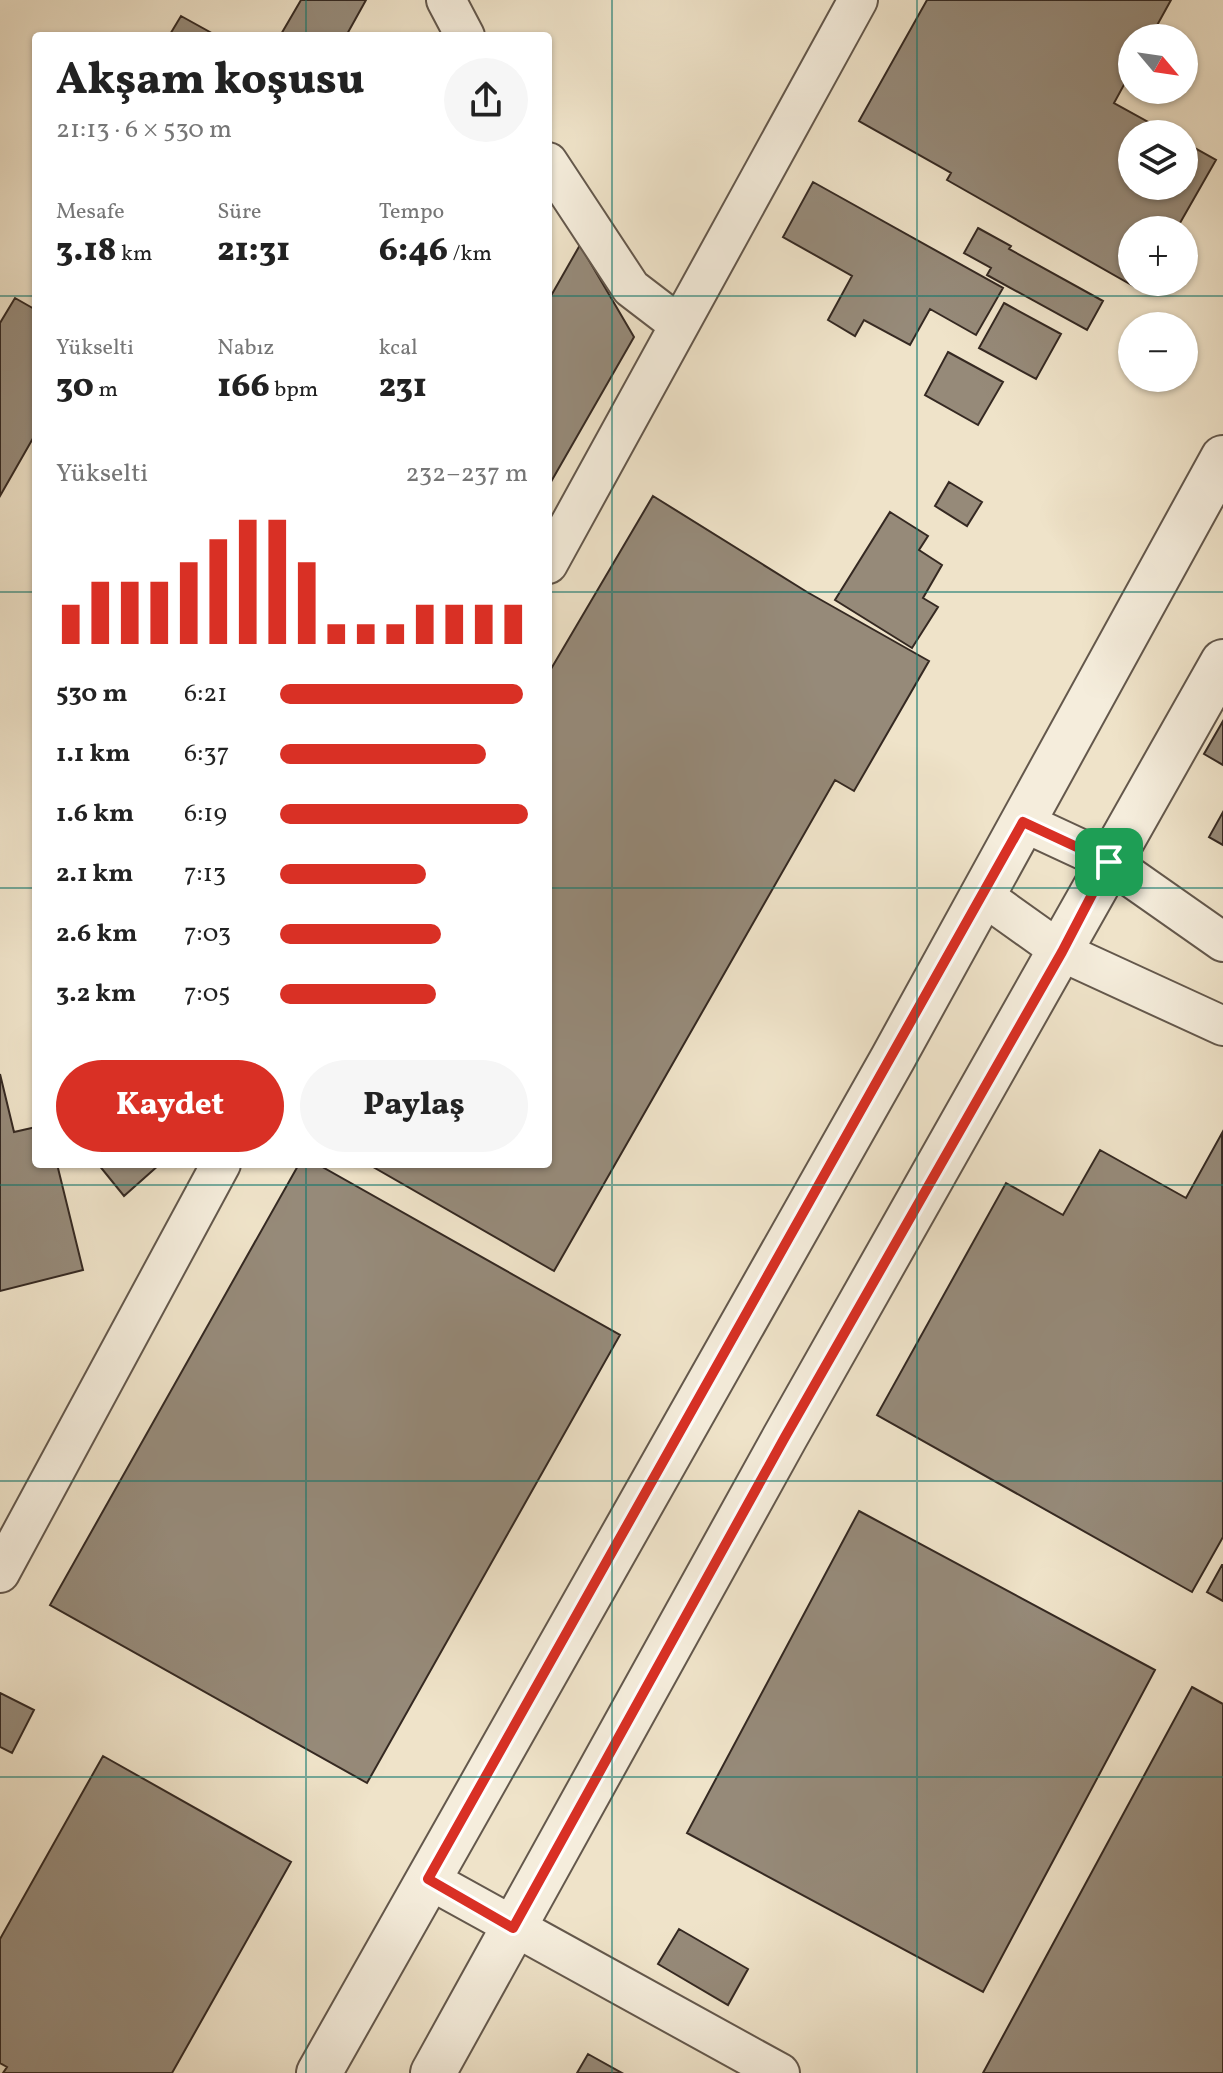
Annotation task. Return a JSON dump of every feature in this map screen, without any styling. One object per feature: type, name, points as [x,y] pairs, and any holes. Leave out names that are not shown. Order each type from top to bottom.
[{"type":"street","points":[[446,0],[463,32]]},
{"type":"street","points":[[552,557],[858,0]]},
{"type":"street","points":[[552,168],[631,288],[678,324]]},
{"type":"street","points":[[319,2073],[1023,822],[1223,458]]},
{"type":"street","points":[[433,2073],[785,1437],[1062,952],[1109,862],[1223,662]]},
{"type":"street","points":[[1023,822],[1109,862],[1223,942]]},
{"type":"street","points":[[982,895],[1062,952],[1223,1026]]},
{"type":"street","points":[[0,1573],[219,1168]]},
{"type":"street","points":[[428,1879],[780,2073]]},
{"type":"building","points":[[301,0],[366,0],[348,32],[282,32]]},
{"type":"building","points":[[927,0],[1171,0],[1158,24],[1118,24],[1118,96],[1114,103],[1145,120],[1118,120],[1118,200],[1193,200],[1184,216],[1118,216],[1118,277],[947,180],[951,173],[859,121]]},
{"type":"building","points":[[181,16],[210,32],[171,32]]},
{"type":"building","points":[[1198,150],[1216,160],[1198,192]]},
{"type":"building","points":[[813,182],[1003,288],[976,335],[930,309],[910,345],[864,320],[855,336],[828,320],[852,276],[783,237]]},
{"type":"building","points":[[978,228],[1011,246],[1009,249],[1103,301],[1087,330],[987,275],[991,268],[964,253]]},
{"type":"building","points":[[580,245],[634,337],[552,480],[552,294]]},
{"type":"building","points":[[15,298],[32,308],[32,440],[0,496],[0,323]]},
{"type":"building","points":[[1004,303],[1061,334],[1036,379],[979,348]]},
{"type":"building","points":[[948,352],[1003,382],[978,425],[925,395]]},
{"type":"building","points":[[949,482],[982,502],[967,526],[935,506]]},
{"type":"building","points":[[653,496],[807,592],[929,661],[854,791],[835,780],[554,1271],[375,1168],[552,1168],[552,667]]},
{"type":"building","points":[[890,512],[928,536],[919,550],[942,565],[923,598],[938,607],[912,648],[835,600]]},
{"type":"building","points":[[1223,721],[1223,765],[1204,754]]},
{"type":"building","points":[[1223,812],[1223,845],[1209,837]]},
{"type":"building","points":[[0,1074],[14,1132],[32,1128],[32,1168],[58,1168],[83,1270],[0,1291]]},
{"type":"building","points":[[1222,1133],[1223,1537],[1192,1592],[877,1415],[1006,1183],[1063,1215],[1100,1150],[1186,1198]]},
{"type":"building","points":[[101,1168],[156,1168],[124,1196]]},
{"type":"building","points":[[297,1168],[324,1168],[620,1335],[367,1783],[50,1605]]},
{"type":"building","points":[[859,1511],[1155,1670],[983,1992],[687,1833]]},
{"type":"building","points":[[1223,1565],[1223,1601],[1207,1592]]},
{"type":"building","points":[[1192,1687],[1223,1704],[1223,2073],[983,2073]]},
{"type":"building","points":[[0,1693],[34,1710],[12,1753],[0,1747]]},
{"type":"building","points":[[103,1756],[291,1862],[172,2073],[3,2073],[7,2067],[0,2063],[0,1939]]},
{"type":"building","points":[[679,1929],[748,1969],[728,2005],[658,1964]]},
{"type":"building","points":[[588,2054],[622,2073],[577,2073]]},
{"type":"route","points":[[1023,822],[1109,862],[1062,952],[785,1437],[513,1928],[428,1879],[893,1058],[1023,822]]}]
